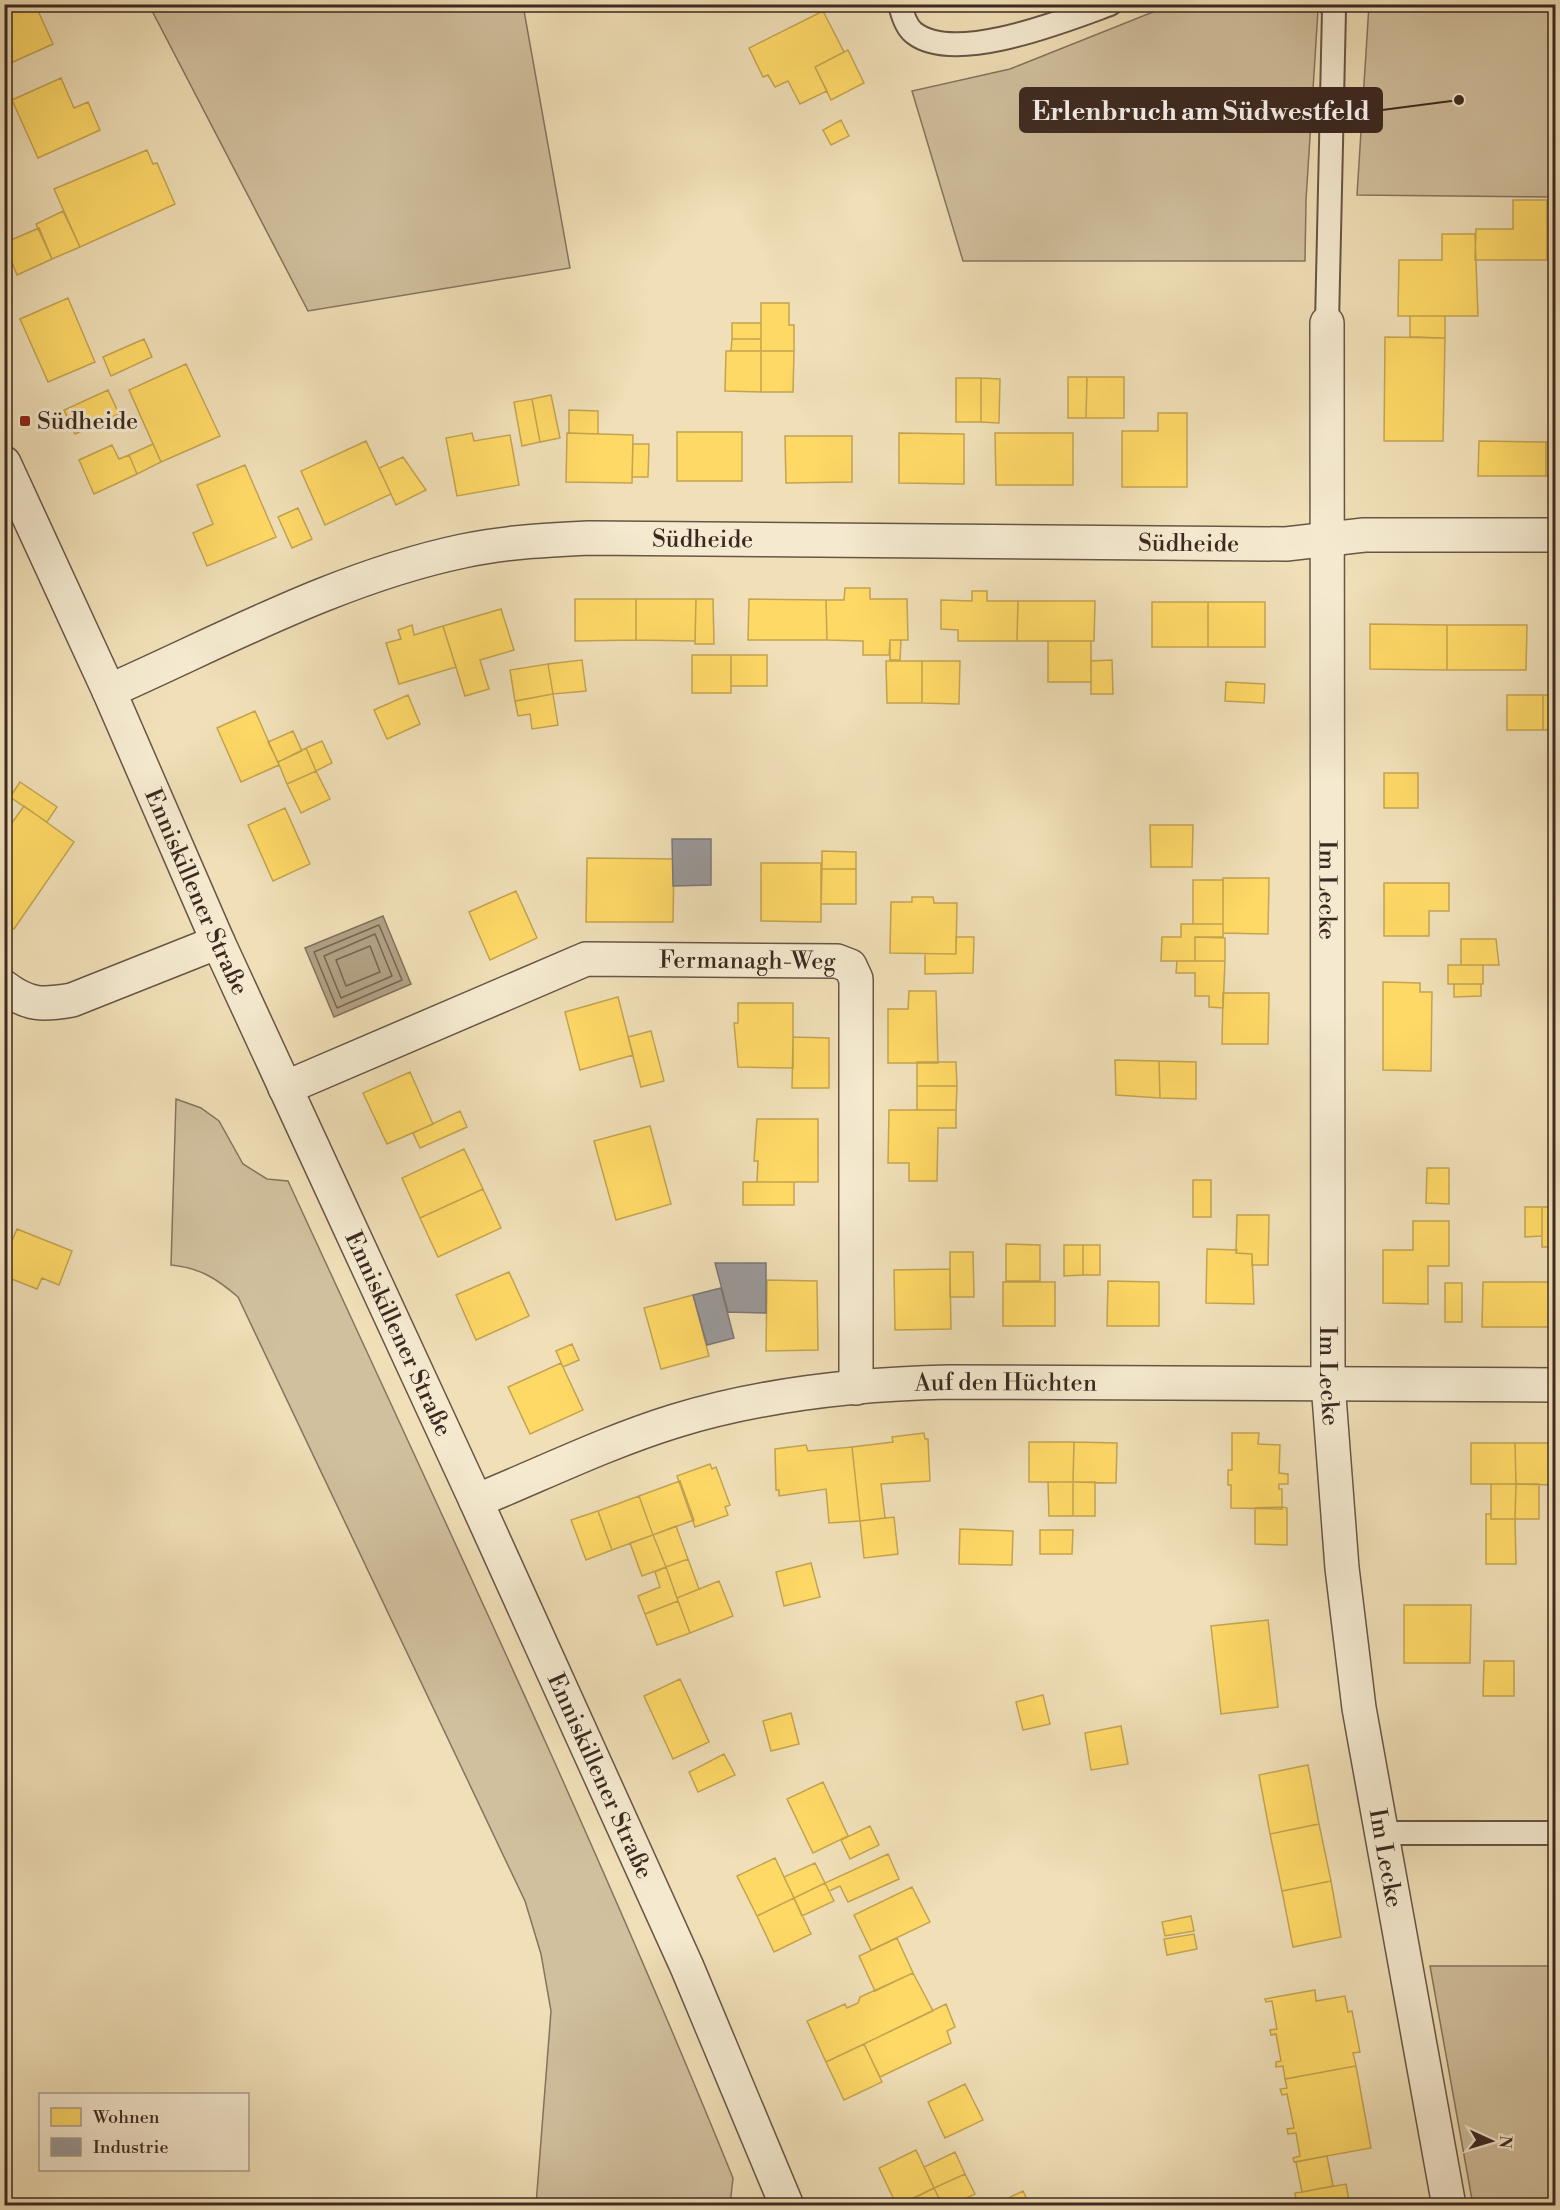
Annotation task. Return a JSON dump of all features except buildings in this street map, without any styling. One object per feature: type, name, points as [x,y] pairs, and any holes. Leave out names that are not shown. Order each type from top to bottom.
[{"type":"street","points":[[1326,538],[1327,323]]},
{"type":"street","name":"Enniskillener Straße","points":[[4,463],[109,691],[218,942],[476,1501],[687,1967],[787,2205]]},
{"type":"street","name":"Südheide","points":[[109,691],[328,593],[376,575],[462,551],[528,540],[589,538],[1286,544],[1364,534],[1556,535]]},
{"type":"street","name":"Im Lecke","points":[[1326,538],[1328,1383],[1342,1568],[1353,1661],[1381,1833],[1449,2205]]},
{"type":"street","points":[[4,987],[22,1000],[47,1005],[72,1000],[218,942]]},
{"type":"street","name":"Fermanagh-Weg","points":[[285,1088],[586,959],[837,961],[850,966],[856,979],[856,1388]]},
{"type":"street","name":"Auf den Hüchten","points":[[476,1501],[635,1434],[675,1421],[720,1409],[856,1388],[949,1382],[1556,1385]]},
{"type":"lane","points":[[900,4],[903,16],[914,33],[937,42],[964,46],[1030,32],[1110,4]]},
{"type":"lane","points":[[1327,323],[1334,10],[1330,4]]},
{"type":"lane","points":[[1381,1833],[1556,1833]]},
{"type":"shaded area","points":[[1173,4],[1313,4],[1318,10],[1306,200],[1305,261],[963,261],[912,91],[1010,69]]},
{"type":"shaded area","points":[[149,5],[523,5],[570,268],[308,311]]},
{"type":"shaded area","points":[[1369,5],[1555,5],[1555,197],[1357,195]]},
{"type":"shaded area","points":[[176,1099],[201,1108],[219,1121],[243,1164],[267,1179],[288,1181],[516,1677],[627,1926],[733,2178],[730,2205],[536,2205],[551,2011],[541,1954],[525,1901],[238,1297],[207,1275],[171,1265]]},
{"type":"shaded area","points":[[1430,1966],[1555,1966],[1555,2205],[1473,2205]]},
{"type":"water","points":[[383,916],[411,984],[334,1017],[305,948]]},
{"type":"place","name":"Erlenbruch am Südwestfeld","points":[[1459,100]]},
{"type":"place","name":"Südheide","points":[[25,421]]}]
